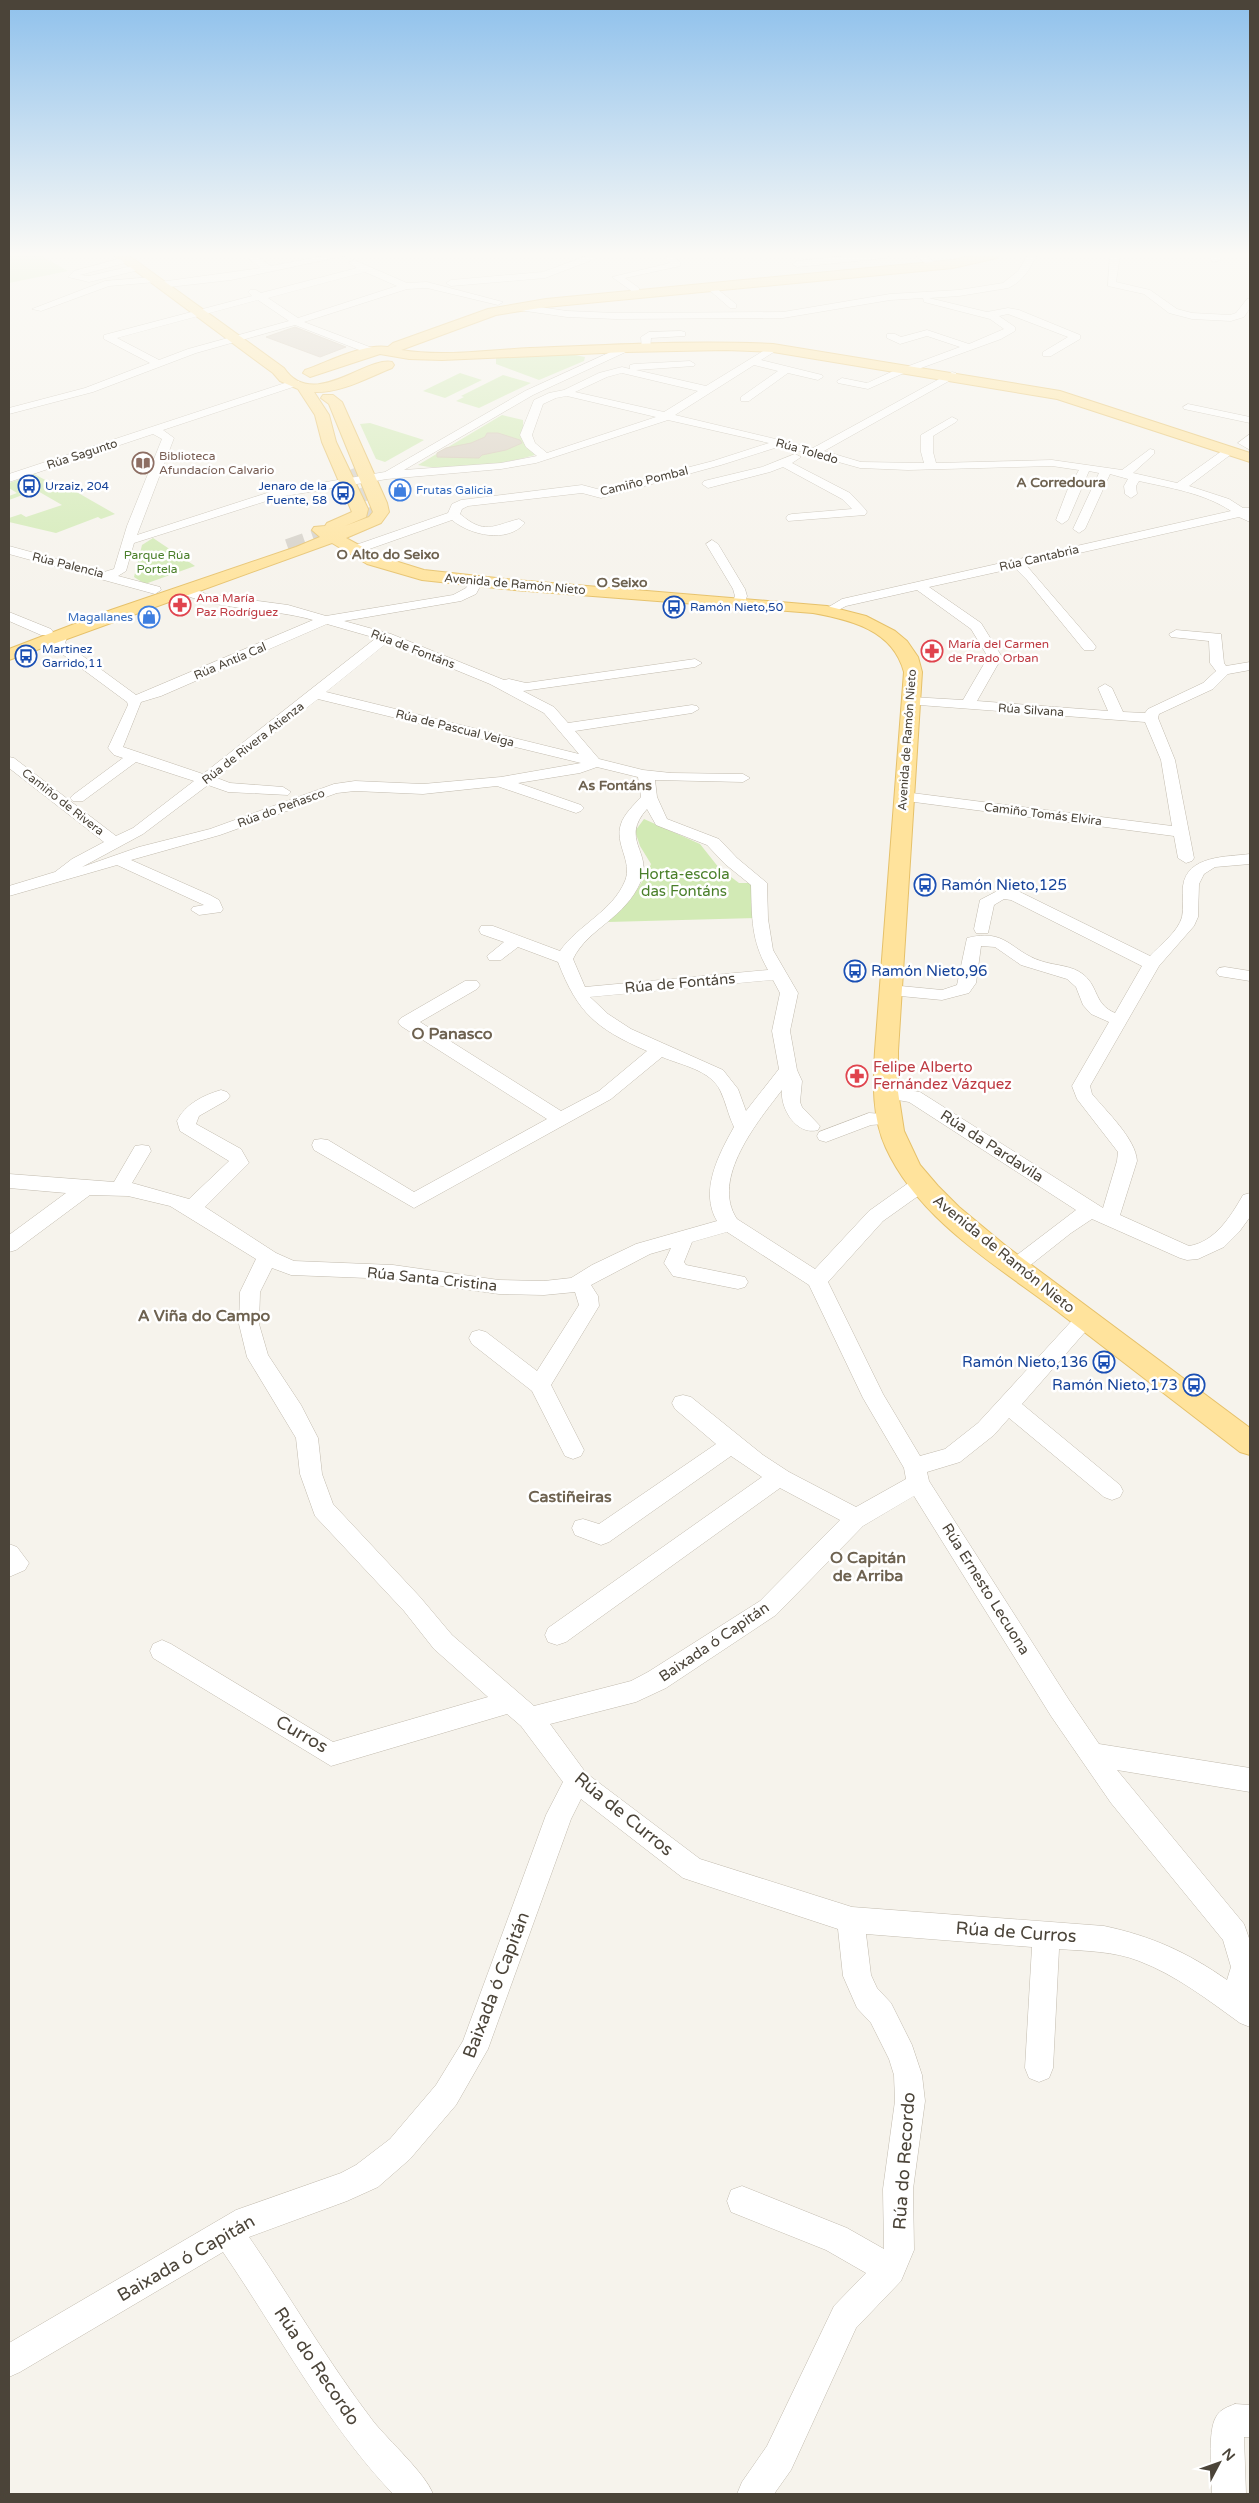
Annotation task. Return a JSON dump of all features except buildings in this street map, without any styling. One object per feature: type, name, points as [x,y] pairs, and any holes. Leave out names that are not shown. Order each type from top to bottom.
[{"type":"main road","points":[[280,372],[286,380],[303,379],[321,372]]},
{"type":"main road","points":[[367,375],[372,372]]},
{"type":"main road","points":[[303,379],[331,389],[380,372]]},
{"type":"main road","points":[[922,372],[952,375],[1068,396],[1250,458]]},
{"type":"main road","points":[[303,379],[324,421],[329,442],[350,475]]},
{"type":"main road","points":[[9,646],[54,633],[119,609],[187,588],[326,534],[355,518],[360,514],[360,509],[340,441],[340,433],[326,403],[331,389]]},
{"type":"main road","points":[[119,609],[156,590],[326,534],[368,524],[379,516],[381,512],[379,503],[370,478],[335,402],[331,389]]},
{"type":"main road","points":[[324,421],[340,441]]},
{"type":"main road","name":"Avenida de Ramón Nieto","points":[[326,534],[373,560],[399,569],[440,577],[830,611],[872,625],[906,651],[912,662],[911,701],[890,990],[887,1092],[889,1119],[896,1145],[907,1166],[944,1208],[1016,1266],[1250,1444]]},
{"type":"main road","points":[[187,588],[288,548]]},
{"type":"main road","points":[[9,655],[54,633]]},
{"type":"street","points":[[9,411],[89,390],[137,372]]},
{"type":"street","points":[[387,475],[571,372]]},
{"type":"street","points":[[545,457],[530,445],[526,435],[538,402],[553,395],[567,393],[603,375],[618,372]]},
{"type":"street","points":[[633,372],[706,390]]},
{"type":"street","points":[[129,541],[265,496],[350,475],[370,478],[501,466],[545,457],[665,417],[733,372]]},
{"type":"street","points":[[745,399],[783,372]]},
{"type":"street","points":[[789,372],[803,380]]},
{"type":"street","points":[[842,381],[868,386],[901,372]]},
{"type":"street","points":[[708,484],[766,470],[811,452],[952,375]]},
{"type":"street","name":"Rúa Sagunto","points":[[9,478],[303,379]]},
{"type":"street","name":"Rúa Toledo","points":[[567,393],[780,443],[868,466],[1052,463],[1086,467],[1179,486],[1213,497],[1248,514]]},
{"type":"street","points":[[1188,407],[1250,420]]},
{"type":"street","points":[[931,466],[926,434],[952,420]]},
{"type":"street","points":[[108,575],[120,571],[129,541],[168,438],[155,430]]},
{"type":"street","points":[[1250,437],[1244,443],[1250,447]]},
{"type":"street","name":"Camiño Pombal","points":[[354,550],[455,511],[465,503],[582,489],[601,494],[717,463],[780,443]]},
{"type":"street","points":[[1179,486],[1184,485],[1230,450]]},
{"type":"street","points":[[1131,494],[1130,475],[1150,452]]},
{"type":"street","points":[[784,463],[846,496],[860,512],[792,518]]},
{"type":"street","points":[[1062,520],[1073,491],[1086,467]]},
{"type":"street","points":[[1079,529],[1106,470]]},
{"type":"street","points":[[455,511],[474,531],[480,532],[510,527],[519,522]]},
{"type":"street","name":"Rúa Cantabria","points":[[830,611],[842,603],[918,585],[1248,514]]},
{"type":"street","points":[[712,544],[739,589],[741,596],[739,602]]},
{"type":"street","name":"Rúa Palencia","points":[[9,550],[108,575],[156,590]]},
{"type":"street","points":[[1017,563],[1032,577],[1088,648]]},
{"type":"street","name":"Rúa de Fontáns","points":[[325,620],[456,598],[471,591],[477,581]]},
{"type":"street","points":[[918,585],[976,626],[995,657],[968,705]]},
{"type":"street","name":"Rúa de Fontáns","points":[[187,588],[203,598],[288,610],[386,637],[498,683],[539,702],[549,710],[595,763]]},
{"type":"street","points":[[9,616],[54,633],[59,645],[134,700],[135,705],[115,748],[120,752],[132,758],[228,787],[283,792]]},
{"type":"street","name":"Rúa Antía Cal","points":[[134,700],[156,693],[325,620]]},
{"type":"street","points":[[1176,634],[1216,637],[1217,663],[1223,671]]},
{"type":"street","name":"Rúa de Rivera Atienza","points":[[117,851],[386,637]]},
{"type":"street","name":"Rúa de Fontáns","points":[[498,683],[526,687],[695,663]]},
{"type":"street","points":[[1186,858],[1168,760],[1151,718],[1153,712],[1208,686],[1223,671],[1250,666]]},
{"type":"street","points":[[1105,688],[1118,716]]},
{"type":"street","name":"Rúa de Pascual Veiga","points":[[315,694],[595,763]]},
{"type":"street","name":"Rúa Silvana","points":[[911,701],[1151,718]]},
{"type":"street","points":[[564,728],[692,709]]},
{"type":"street","points":[[78,798],[132,758]]},
{"type":"street","name":"Camiño de Rivera","points":[[9,761],[117,851],[130,867],[213,903],[215,909],[199,910]]},
{"type":"street","points":[[595,763],[643,774],[670,777],[743,778]]},
{"type":"street","name":"Rúa do Peñasco","points":[[117,851],[215,832],[334,789],[355,786],[423,789],[501,781],[580,769],[595,763]]},
{"type":"street","points":[[643,774],[647,779],[649,797],[661,822],[713,842],[731,861],[759,883],[760,919],[765,950],[789,993],[781,1030],[788,1070],[793,1081],[789,1098],[794,1112],[818,1131],[869,1119],[889,1119]]},
{"type":"street","points":[[501,781],[576,808]]},
{"type":"street","points":[[649,797],[628,824],[628,837],[636,867],[634,879],[618,905],[567,953],[565,959],[584,1001],[597,1013],[626,1033],[660,1050],[706,1068],[722,1078],[730,1091],[743,1128]]},
{"type":"street","name":"Camiño Tomás Elvira","points":[[904,797],[1181,832]]},
{"type":"street","points":[[9,891],[61,875],[78,862],[117,851]]},
{"type":"street","points":[[1016,1266],[1039,1250],[1074,1218],[1101,1215],[1127,1161],[1127,1152],[1083,1094],[1081,1086],[1152,964],[1186,926],[1190,917],[1191,884],[1198,871],[1211,863],[1250,859]]},
{"type":"street","points":[[982,929],[986,903],[1001,894],[1014,895],[1152,964]]},
{"type":"street","points":[[487,930],[565,959]]},
{"type":"street","points":[[890,990],[942,995],[963,989],[967,983],[974,942],[994,939],[1006,945],[1034,965],[1074,975],[1084,987],[1092,1007],[1103,1016],[1120,1020]]},
{"type":"street","points":[[496,956],[516,941]]},
{"type":"street","points":[[1225,972],[1250,976]]},
{"type":"street","name":"Rúa de Fontáns","points":[[580,993],[780,974]]},
{"type":"street","points":[[471,985],[407,1022],[560,1119]]},
{"type":"street","points":[[321,1145],[414,1201],[604,1095],[660,1050]]},
{"type":"street","points":[[788,1070],[743,1128],[722,1171],[723,1216],[730,1224],[817,1280],[876,1216],[921,1184]]},
{"type":"street","name":"Rúa da Pardavila","points":[[887,1092],[914,1096],[1101,1215],[1178,1250],[1197,1253],[1217,1243],[1237,1222],[1250,1200]]},
{"type":"street","points":[[191,1209],[239,1163],[238,1158],[234,1154],[187,1126],[186,1123],[194,1111],[221,1096]]},
{"type":"street","points":[[119,1189],[142,1151]]},
{"type":"street","name":"Rúa Santa Cristina","points":[[9,1181],[86,1188],[128,1189],[176,1201],[270,1258],[291,1268],[394,1272],[499,1287],[544,1288],[580,1284],[599,1270],[643,1249],[680,1240],[730,1224]]},
{"type":"street","points":[[9,1245],[86,1188]]},
{"type":"street","points":[[680,1240],[683,1244],[674,1263],[680,1271],[738,1282]]},
{"type":"street","name":"Rúa de Curros","points":[[270,1258],[262,1266],[250,1292],[249,1324],[258,1357],[293,1411],[307,1438],[311,1474],[323,1509],[412,1604],[443,1642],[521,1710],[577,1781],[692,1869],[852,1920],[1104,1939],[1140,1947],[1187,1969],[1242,2007]]},
{"type":"street","name":"Rúa Ernesto Lecuona","points":[[817,1280],[874,1398],[917,1475],[1060,1708],[1120,1795],[1234,1933],[1244,1967],[1242,2007]]},
{"type":"street","points":[[540,1385],[589,1306],[588,1296],[580,1284]]},
{"type":"street","name":"Baixada ó Capitán","points":[[521,1710],[636,1691],[670,1673],[768,1608],[855,1519],[917,1475],[952,1456],[986,1429],[1085,1318]]},
{"type":"street","points":[[479,1338],[540,1385],[573,1450]]},
{"type":"street","points":[[683,1403],[732,1444],[779,1477],[843,1508],[855,1519]]},
{"type":"street","points":[[1008,1405],[1112,1491]]},
{"type":"street","points":[[583,1528],[601,1535],[732,1444]]},
{"type":"street","points":[[558,1636],[779,1477]]},
{"type":"street","points":[[9,1554],[17,1562],[9,1567]]},
{"type":"street","name":"Curros","points":[[162,1651],[331,1754],[521,1710]]},
{"type":"street","points":[[1092,1754],[1250,1780]]},
{"type":"street","name":"Baixada ó Capitán","points":[[9,2361],[228,2232],[266,2213],[327,2194],[367,2176],[400,2149],[440,2103],[462,2071],[474,2049],[559,1815],[577,1781]]},
{"type":"street","name":"Rúa do Recordo","points":[[754,2494],[779,2458],[845,2317],[890,2270],[899,2250],[898,2189],[910,2101],[908,2076],[902,2054],[881,2013],[867,1998],[857,1976],[852,1939],[852,1920]]},
{"type":"street","points":[[1039,2068],[1046,1934]]},
{"type":"street","points":[[742,2201],[836,2238],[890,2270]]},
{"type":"street","name":"Rúa do Recordo","points":[[228,2232],[331,2392],[391,2470],[416,2494]]},
{"type":"street","points":[[1229,2494],[1228,2427],[1235,2420],[1248,2420]]},
{"type":"green space","points":[[517,372],[558,372],[539,380]]},
{"type":"green space","points":[[460,373],[482,380],[445,398],[423,391]]},
{"type":"green space","points":[[503,375],[531,383],[479,408],[456,401],[464,397],[461,396]]},
{"type":"green space","points":[[502,415],[523,420],[524,441],[535,455],[476,467],[447,468],[418,465]]},
{"type":"green space","points":[[370,423],[424,440],[385,462],[376,459],[360,424]]},
{"type":"green space","points":[[34,474],[68,492],[73,490],[115,514],[101,519],[98,517],[56,533],[9,522],[9,518],[21,514],[26,517],[62,505],[36,490],[9,500],[9,496],[17,493],[9,488],[9,483]]},
{"type":"green space","name":"Parque Rúa Portela","points":[[153,538],[195,566],[145,584],[134,577],[142,545]]},
{"type":"green space","name":"Horta-escola das Fontáns","points":[[644,819],[700,844],[719,868],[739,883],[753,883],[756,918],[608,922],[633,895],[651,864],[640,846],[635,831]]},
{"type":"tunnel","points":[[352,469],[369,509]]},
{"type":"tunnel","points":[[288,548],[342,529],[369,512],[369,509]]},
{"type":"place","name":"Biblioteca Afundacíon Calvario","points":[[143,463]]},
{"type":"place","name":"Urzaiz, 204","points":[[29,486]]},
{"type":"place","name":"Frutas Galicia","points":[[400,490]]},
{"type":"place","name":"Jenaro de la Fuente, 58","points":[[343,493]]},
{"type":"place","name":"Ana María Paz Rodríguez","points":[[180,605]]},
{"type":"place","name":"Ramón Nieto,50","points":[[674,607]]},
{"type":"place","name":"Magallanes","points":[[149,617]]},
{"type":"place","name":"María del Carmen de Prado Orban","points":[[932,651]]},
{"type":"place","name":"Martinez Garrido,11","points":[[26,656]]},
{"type":"place","name":"Ramón Nieto,125","points":[[925,885]]},
{"type":"place","name":"Ramón Nieto,96","points":[[855,971]]},
{"type":"place","name":"Felipe Alberto Fernández Vázquez","points":[[857,1076]]},
{"type":"place","name":"Ramón Nieto,136","points":[[1104,1362]]},
{"type":"place","name":"Ramón Nieto,173","points":[[1194,1385]]},
{"type":"district","name":"A Corredoura","points":[[1061,482]]},
{"type":"district","name":"O Alto do Seixo","points":[[388,554]]},
{"type":"district","name":"O Seixo","points":[[622,582]]},
{"type":"district","name":"As Fontáns","points":[[615,785]]},
{"type":"district","name":"O Panasco","points":[[452,1033]]},
{"type":"district","name":"A Viña do Campo","points":[[204,1315]]},
{"type":"district","name":"Castiñeiras","points":[[570,1496]]},
{"type":"district","name":"O Capitán de Arriba","points":[[868,1566]]}]
